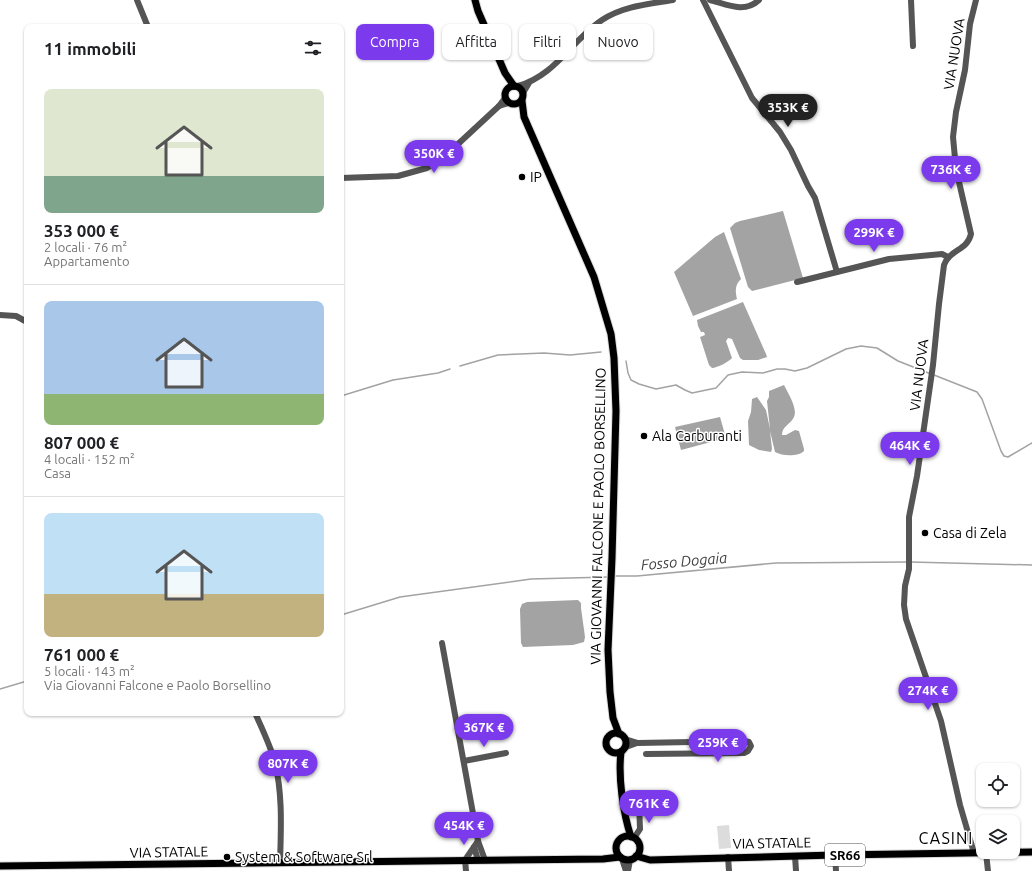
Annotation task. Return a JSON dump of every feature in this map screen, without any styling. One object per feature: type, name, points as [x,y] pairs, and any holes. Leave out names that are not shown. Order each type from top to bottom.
[{"type":"main road","points":[[475,0],[478,11],[505,73],[507,89],[505,92],[509,102],[522,101],[524,93],[505,73]]},
{"type":"main road","points":[[507,89],[516,86]]},
{"type":"main road","name":"VIA GIOVANNI FALCONE E PAOLO BORSELLINO","points":[[522,101],[524,117],[594,277],[611,334],[616,411],[608,650],[613,718],[624,746],[620,768],[626,822],[623,837]]},
{"type":"main road","name":"VIA GIOVANNI FALCONE E PAOLO BORSELLINO","points":[[509,102],[524,117]]},
{"type":"main road","name":"VIA GIOVANNI FALCONE E PAOLO BORSELLINO","points":[[613,718],[610,736],[606,744],[620,768]]},
{"type":"main road","points":[[610,736],[613,734],[619,734]]},
{"type":"main road","points":[[612,753],[616,754],[624,746]]},
{"type":"main road","name":"VIA GIOVANNI FALCONE E PAOLO BORSELLINO","points":[[626,822],[633,837]]},
{"type":"main road","points":[[603,859],[616,848],[618,841],[623,837],[633,837],[638,842],[635,855]]},
{"type":"main road","points":[[616,848],[618,855],[621,858]]},
{"type":"main road","name":"VIA STATALE","points":[[1020,852],[1032,852]]},
{"type":"main road","name":"VIA STATALE","points":[[635,855],[650,860],[728,857],[974,853]]},
{"type":"main road","name":"SR66","points":[[621,858],[635,855]]},
{"type":"main road","name":"VIA STATALE","points":[[0,866],[621,858]]},
{"type":"street","points":[[138,0],[147,24]]},
{"type":"street","points":[[516,86],[529,83],[558,62],[602,20],[617,12],[631,8],[673,0]]},
{"type":"street","points":[[703,0],[752,98],[780,132],[791,150],[815,198],[837,272]]},
{"type":"street","points":[[710,0],[742,8],[751,6],[759,0]]},
{"type":"street","points":[[911,0],[913,46]]},
{"type":"street","name":"VIA NUOVA","points":[[974,853],[960,805],[941,721],[906,619],[904,605],[905,586],[910,557],[909,517],[917,476],[932,374],[944,265],[948,257],[965,245],[971,234],[956,169],[953,137],[956,112],[966,70],[970,24],[976,0]]},
{"type":"street","points":[[524,93],[529,83]]},
{"type":"street","points":[[344,178],[398,176],[427,168],[444,157],[499,106],[509,102]]},
{"type":"street","points":[[797,282],[888,259],[942,254],[948,257]]},
{"type":"street","points":[[0,315],[16,316],[24,320]]},
{"type":"street","points":[[442,643],[481,860]]},
{"type":"street","points":[[256,716],[272,754],[280,788],[280,863]]},
{"type":"street","points":[[624,746],[638,743],[745,740],[749,742],[751,746],[748,751],[744,753],[686,755],[646,754]]},
{"type":"street","points":[[686,742],[686,755]]},
{"type":"street","points":[[464,761],[506,753]]},
{"type":"street","points":[[633,837],[640,829],[639,803]]},
{"type":"street","points":[[466,871],[466,860],[478,841]]},
{"type":"street","points":[[474,847],[481,860]]},
{"type":"street","points":[[627,871],[635,855]]},
{"type":"street","points":[[835,855],[836,871]]},
{"type":"street","points":[[795,856],[796,871]]},
{"type":"street","points":[[728,857],[729,871]]},
{"type":"street","points":[[621,858],[627,871]]},
{"type":"street","points":[[987,859],[988,871]]},
{"type":"shaded area","points":[[783,211],[803,278],[752,291],[748,287],[730,228],[735,223],[740,221]]},
{"type":"shaded area","points":[[724,232],[741,279],[736,288],[737,299],[693,316],[674,272],[715,237]]},
{"type":"shaded area","points":[[743,302],[767,357],[758,360],[743,360],[740,358],[732,339],[728,338],[726,341],[732,358],[717,367],[712,368],[709,365],[700,337],[705,335],[704,332],[701,332],[697,320]]},
{"type":"shaded area","points":[[784,385],[792,401],[795,414],[783,430],[782,435],[786,435],[795,430],[799,431],[804,449],[801,453],[794,455],[786,455],[775,452],[770,431],[771,452],[759,450],[749,445],[748,421],[751,412],[752,399],[757,397],[766,410],[770,429],[767,401],[769,391]]},
{"type":"shaded area","points":[[720,417],[726,438],[681,450],[675,427]]},
{"type":"shaded area","points":[[578,600],[581,603],[585,637],[584,642],[573,645],[523,647],[521,643],[520,609],[522,604],[527,602]]},
{"type":"shaded area","points":[[729,825],[731,848],[719,849],[717,826]]},
{"type":"waterway","points":[[626,361],[631,380],[639,384],[656,389],[676,385],[692,393],[716,388],[728,375],[742,372],[763,373],[777,369],[795,371],[807,368],[846,349],[861,346],[877,348],[898,361],[931,374]]},
{"type":"waterway","points":[[460,366],[498,355],[544,353],[570,355],[601,352]]},
{"type":"waterway","points":[[344,395],[393,380],[438,373],[450,369]]},
{"type":"waterway","points":[[934,375],[977,392],[982,399],[1004,456],[1008,457],[1032,443]]},
{"type":"waterway","name":"Fosso Dogaia","points":[[613,576],[637,576],[776,563],[907,562]]},
{"type":"waterway","name":"Fosso Dogaia","points":[[910,562],[1032,565]]},
{"type":"waterway","name":"Fosso Dogaia","points":[[344,614],[400,597],[531,579],[609,577]]},
{"type":"waterway","name":"Fosso Dogaia","points":[[0,689],[24,682]]},
{"type":"place","name":"IP","points":[[522,177]]},
{"type":"place","name":"Ala Carburanti","points":[[644,436]]},
{"type":"place","name":"Casa di Zela","points":[[925,533]]},
{"type":"place","name":"System & Software Srl","points":[[227,857]]},
{"type":"district","name":"CASINI","points":[[946,838]]}]
